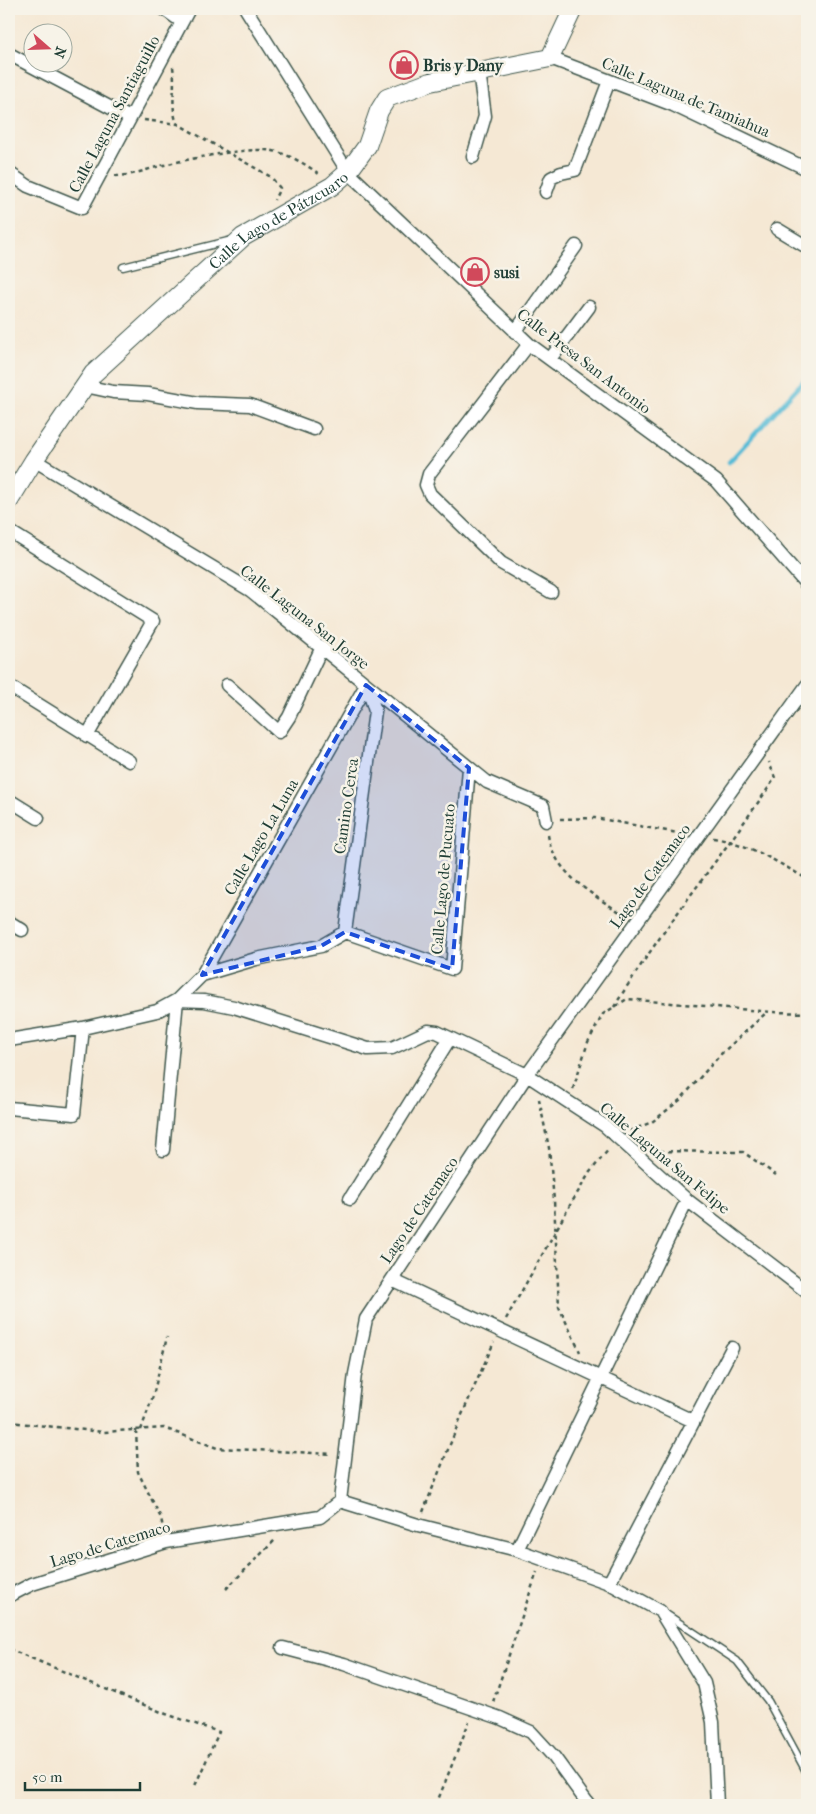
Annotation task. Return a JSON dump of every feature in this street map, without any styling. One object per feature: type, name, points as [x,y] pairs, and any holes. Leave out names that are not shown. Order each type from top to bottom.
[{"type":"street","points":[[164,9],[182,22]]},
{"type":"street","name":"Calle Laguna Santiaguillo","points":[[9,173],[28,186],[82,208],[189,9]]},
{"type":"street","name":"Calle Presa San Antonio","points":[[247,9],[348,172],[529,344],[716,481],[807,585]]},
{"type":"street","points":[[550,58],[573,9]]},
{"type":"street","points":[[9,54],[130,118]]},
{"type":"street","name":"Calle Lago de Pátzcuaro","points":[[9,501],[34,460],[93,374],[243,237],[332,186],[348,172],[367,146],[379,111],[387,98],[430,82],[550,58]]},
{"type":"street","name":"Calle Laguna de Tamiahua","points":[[550,58],[690,113],[807,169]]},
{"type":"street","points":[[473,157],[485,116],[479,71]]},
{"type":"street","points":[[546,192],[551,178],[575,170],[609,81]]},
{"type":"street","points":[[777,230],[807,247]]},
{"type":"street","points":[[515,332],[576,246]]},
{"type":"street","points":[[550,359],[589,307]]},
{"type":"street","points":[[529,344],[428,474],[426,485],[430,494],[501,563],[551,592]]},
{"type":"street","points":[[85,386],[113,392],[148,394],[198,403],[250,405],[314,429]]},
{"type":"street","name":"Calle Laguna San Jorge","points":[[34,460],[250,590],[487,782],[543,806],[546,821]]},
{"type":"street","points":[[9,531],[153,622],[87,736]]},
{"type":"street","points":[[227,685],[279,732],[289,717],[322,647]]},
{"type":"street","name":"Camino Cerca","points":[[345,932],[375,711],[366,685]]},
{"type":"street","name":"Calle Lago La Luna","points":[[177,1000],[202,975],[366,685]]},
{"type":"street","name":"Lago de Catemaco","points":[[9,1596],[32,1584],[166,1542],[320,1517],[340,1501],[355,1374],[366,1319],[636,923],[807,685]]},
{"type":"street","points":[[9,686],[129,761]]},
{"type":"street","name":"Calle Lago de Pucuato","points":[[345,932],[452,969],[469,768]]},
{"type":"street","points":[[9,800],[38,818]]},
{"type":"street","points":[[9,922],[22,930]]},
{"type":"street","points":[[202,975],[256,959],[321,946],[345,932]]},
{"type":"street","points":[[163,1150],[177,1000]]},
{"type":"street","name":"Calle Laguna San Felipe","points":[[9,1040],[83,1028],[157,1011],[177,1000],[204,1001],[234,1007],[368,1049],[392,1048],[428,1031],[437,1032],[531,1078],[605,1126],[687,1200],[807,1292]]},
{"type":"street","points":[[9,1108],[74,1114],[83,1028]]},
{"type":"street","points":[[350,1199],[450,1038]]},
{"type":"street","points":[[517,1550],[687,1200]]},
{"type":"street","points":[[392,1280],[693,1421]]},
{"type":"street","points":[[609,1583],[732,1348]]},
{"type":"street","points":[[340,1501],[418,1525],[517,1550],[609,1583],[660,1611],[704,1683],[713,1722],[717,1805]]},
{"type":"street","points":[[283,1648],[344,1664],[489,1714],[531,1732],[554,1757],[589,1805]]},
{"type":"lane","points":[[123,268],[243,237]]},
{"type":"lane","points":[[660,1611],[737,1661],[768,1701],[807,1773]]},
{"type":"path","points":[[169,46],[176,84],[174,114],[178,124]]},
{"type":"path","points":[[130,118],[178,124],[271,177],[280,188],[273,202]]},
{"type":"path","points":[[99,176],[126,176],[162,166],[229,154],[267,150],[307,164],[332,186]]},
{"type":"path","points":[[614,1007],[647,955],[732,841],[775,778],[763,746]]},
{"type":"path","points":[[636,923],[592,894],[569,875],[550,849],[546,821],[594,818],[698,837],[732,841],[763,854],[807,879]]},
{"type":"path","points":[[569,1102],[588,1042],[603,1014],[627,999],[767,1012],[807,1013]]},
{"type":"path","points":[[618,1138],[652,1122],[680,1100],[721,1054],[767,1012]]},
{"type":"path","points":[[531,1078],[548,1148],[554,1200],[559,1307],[575,1339],[588,1373]]},
{"type":"path","points":[[635,1154],[655,1150],[743,1152],[776,1175]]},
{"type":"path","points":[[140,1430],[153,1396],[167,1338]]},
{"type":"path","points":[[9,1422],[103,1432],[164,1428],[217,1448],[346,1455]]},
{"type":"path","points":[[136,1430],[138,1472],[161,1518],[166,1542]]},
{"type":"path","points":[[9,1475],[11,1478],[9,1508]]},
{"type":"path","points":[[226,1589],[293,1522]]},
{"type":"path","points":[[489,1714],[542,1559]]},
{"type":"path","points":[[9,1649],[166,1714],[218,1732],[194,1788]]},
{"type":"path","points":[[436,1805],[474,1709]]},
{"type":"highlighted area","points":[[366,685],[469,768],[452,969],[345,932],[321,946],[202,975]]},
{"type":"waterway","name":"Lago de Catemaco","points":[[729,462],[807,377]]},
{"type":"place","name":"Bris y Dany","points":[[404,65]]},
{"type":"place","name":"susi","points":[[475,272]]}]
